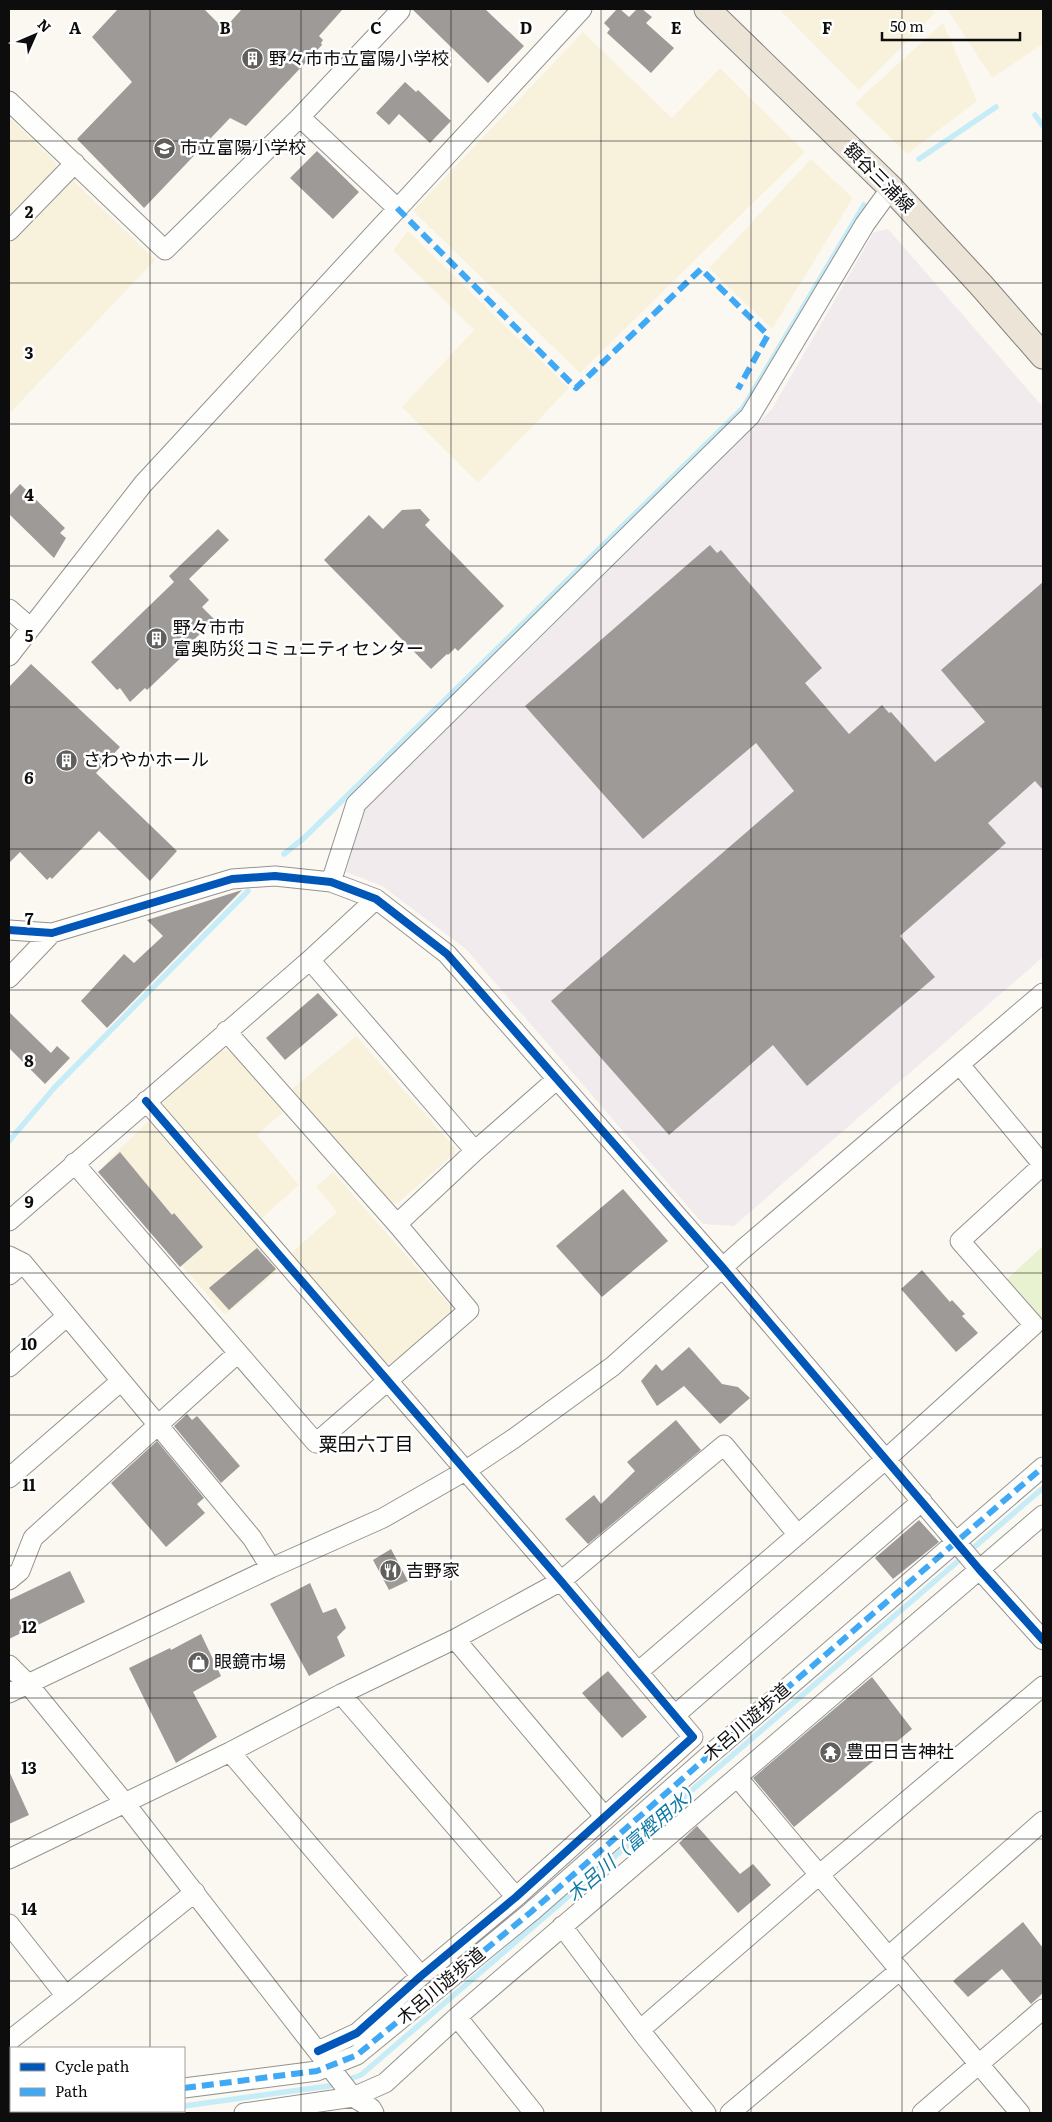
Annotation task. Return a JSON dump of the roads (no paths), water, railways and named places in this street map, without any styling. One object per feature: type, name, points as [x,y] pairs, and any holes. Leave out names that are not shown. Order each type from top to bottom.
[{"type":"main road","name":"額谷三浦線","points":[[706,9],[891,188],[981,285],[1043,356]]},
{"type":"street","points":[[9,101],[165,250],[300,117],[400,11],[398,9]]},
{"type":"street","points":[[9,656],[142,484],[582,9]]},
{"type":"street","points":[[300,117],[397,208]]},
{"type":"street","points":[[9,231],[74,163]]},
{"type":"street","points":[[331,882],[356,804],[750,416],[865,224],[891,188]]},
{"type":"street","points":[[9,609],[31,628]]},
{"type":"street","points":[[9,930],[52,933],[232,879],[275,876],[331,882],[376,899],[448,954],[1043,1640]]},
{"type":"street","points":[[9,1221],[310,960],[376,899]]},
{"type":"street","points":[[9,978],[52,933]]},
{"type":"street","points":[[310,960],[475,1151]]},
{"type":"street","points":[[9,1693],[270,1568],[383,1518],[465,1471],[513,1439],[614,1366],[722,1268],[1043,993]]},
{"type":"street","points":[[74,1163],[316,1443],[389,1381],[469,1310],[226,1031]]},
{"type":"street","points":[[638,1672],[886,1459],[1034,1325],[960,1241],[1043,1165],[960,1065]]},
{"type":"street","points":[[396,1224],[557,1079]]},
{"type":"street","points":[[146,1101],[693,1736],[516,1897],[421,1976],[357,2033],[318,2051]]},
{"type":"street","points":[[13,1265],[67,1316],[252,1538],[270,1568]]},
{"type":"street","points":[[9,1366],[67,1316]]},
{"type":"street","points":[[12,1571],[33,1538],[238,1353]]},
{"type":"street","points":[[9,1478],[121,1381]]},
{"type":"street","points":[[9,1859],[230,1752],[341,1694],[455,1639],[561,1581],[724,1445],[798,1535]]},
{"type":"street","name":"木呂川遊歩道","points":[[185,2088],[317,2071],[330,2068],[357,2056],[531,1912],[707,1757],[958,1544],[1043,1467]]},
{"type":"street","points":[[675,1715],[922,1501]]},
{"type":"street","points":[[244,2113],[385,2084],[457,2017],[737,1778],[976,1565],[1043,1515]]},
{"type":"street","points":[[455,1639],[605,1817]]},
{"type":"street","points":[[9,1665],[28,1684],[124,1802],[349,2092],[371,2108],[374,2113]]},
{"type":"street","points":[[640,2030],[819,1875],[1043,1686]]},
{"type":"street","points":[[341,1694],[516,1897]]},
{"type":"street","points":[[230,1752],[421,1976]]},
{"type":"street","points":[[737,1778],[1020,2113]]},
{"type":"street","points":[[730,2113],[894,1963],[1043,1821]]},
{"type":"street","points":[[9,2042],[195,1892]]},
{"type":"street","points":[[9,1924],[66,1996]]},
{"type":"street","points":[[562,1926],[640,2030],[706,2113]]},
{"type":"street","points":[[922,2113],[1043,2009]]},
{"type":"street","points":[[457,2017],[534,2113]]},
{"type":"waterway","points":[[919,159],[996,107]]},
{"type":"waterway","points":[[1035,115],[1043,126]]},
{"type":"waterway","points":[[284,854],[304,838],[743,408],[864,205]]},
{"type":"waterway","points":[[9,1141],[55,1087],[248,891]]},
{"type":"waterway","name":"木呂川（富樫用水）","points":[[185,2106],[329,2086],[361,2075],[1043,1488]]},
{"type":"waterway","name":"木呂川（富樫用水）","points":[[111,2113],[124,2112]]},
{"type":"place","name":"野々市市立富陽小学校","points":[[253,59]]},
{"type":"place","name":"市立富陽小学校","points":[[164,148]]},
{"type":"place","name":"野々市市 富奥防災コミュニティセンター","points":[[157,638]]},
{"type":"place","name":"さわやかホール","points":[[67,760]]},
{"type":"place","name":"吉野家","points":[[390,1571]]},
{"type":"place","name":"眼鏡市場","points":[[198,1662]]},
{"type":"place","name":"豊田日吉神社","points":[[830,1752]]},
{"type":"district","name":"粟田六丁目","points":[[366,1444]]}]
